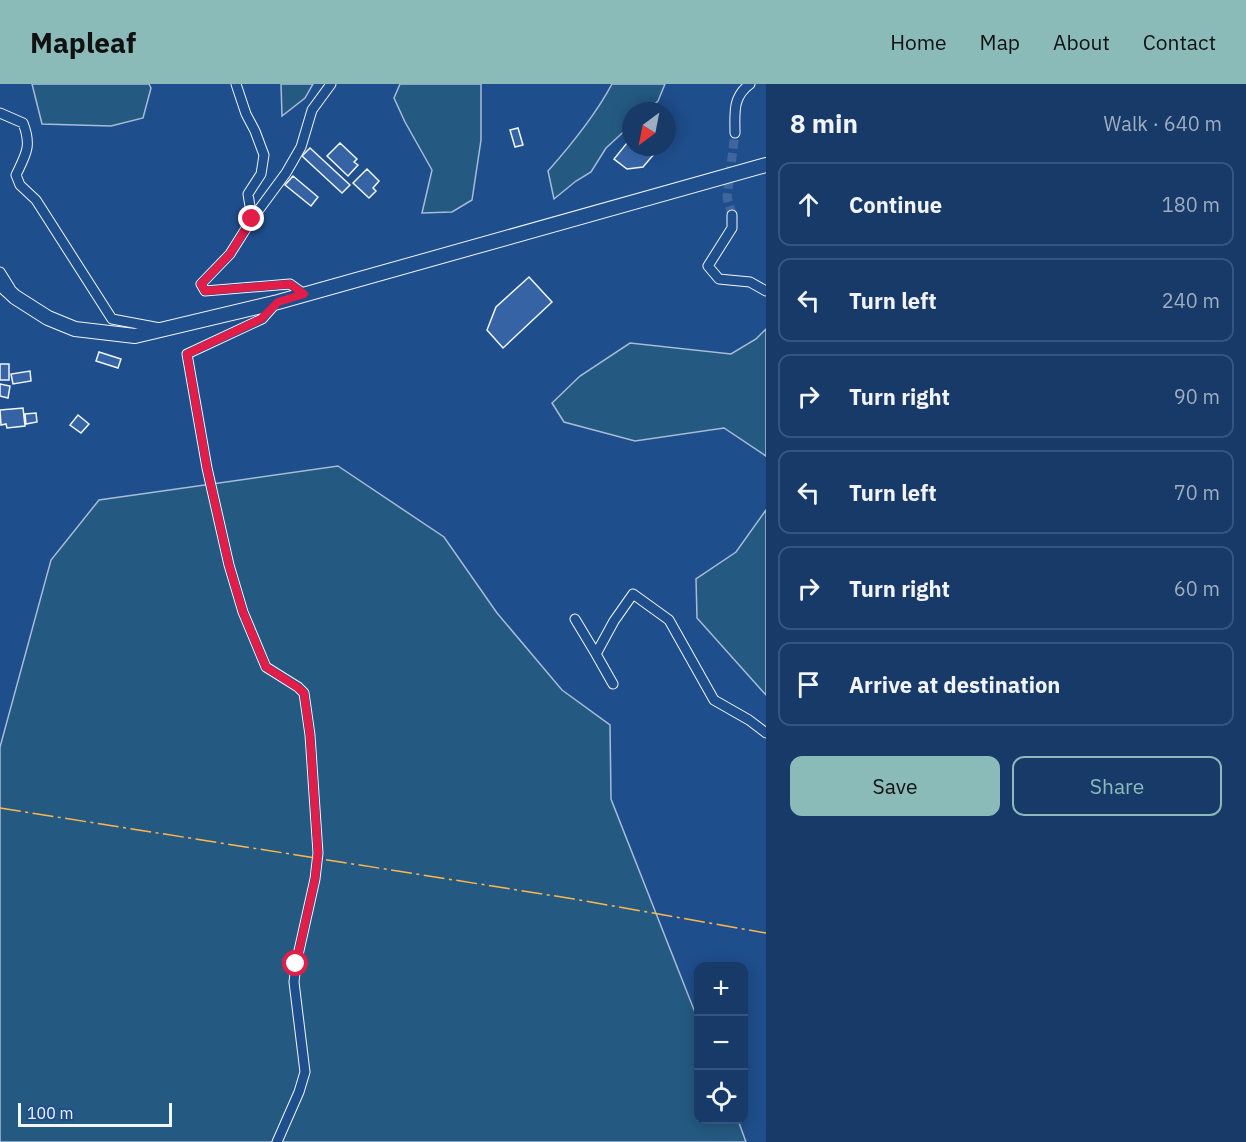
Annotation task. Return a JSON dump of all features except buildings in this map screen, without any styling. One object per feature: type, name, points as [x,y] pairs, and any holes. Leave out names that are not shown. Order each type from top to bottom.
[{"type":"street","points":[[236,84],[264,155],[261,174],[248,194],[252,219]]},
{"type":"street","points":[[304,294],[290,284],[205,291],[201,284],[230,254],[252,219],[286,173],[301,147],[312,110],[331,84]]},
{"type":"street","points":[[735,133],[735,102],[743,89],[750,84]]},
{"type":"street","points":[[0,113],[23,123],[29,138],[26,155],[16,175],[20,185],[36,200],[112,319],[168,329]]},
{"type":"street","points":[[0,283],[15,297],[48,318],[75,329],[135,336],[278,302],[766,165]]},
{"type":"street","points":[[732,215],[732,228],[708,266],[719,279],[750,282],[766,291]]},
{"type":"street","points":[[0,272],[15,297]]},
{"type":"street","points":[[277,1142],[299,1092],[305,1072],[294,982],[315,879],[318,853],[310,735],[304,693],[266,667],[243,612],[229,565],[207,468],[187,354],[261,319],[278,302]]},
{"type":"street","points":[[596,654],[614,621],[633,594],[669,620],[714,700],[749,720],[766,733]]},
{"type":"street","points":[[574,619],[613,684]]},
{"type":"shaded area","points":[[32,84],[149,84],[151,88],[143,118],[111,126],[42,124]]},
{"type":"shaded area","points":[[281,84],[313,84],[305,98],[282,116]]},
{"type":"shaded area","points":[[400,84],[481,84],[481,140],[472,200],[452,212],[422,213],[432,170],[394,98]]},
{"type":"shaded area","points":[[612,84],[665,84],[657,102],[622,102],[622,133],[606,148],[591,172],[554,199],[548,171],[566,151]]},
{"type":"shaded area","points":[[766,329],[766,456],[724,428],[635,441],[564,422],[552,403],[580,376],[630,343],[731,354],[756,339]]},
{"type":"shaded area","points":[[338,466],[444,537],[497,613],[562,690],[610,725],[611,799],[694,1010],[694,1124],[739,1124],[746,1142],[0,1142],[0,747],[51,560],[99,500]]},
{"type":"shaded area","points":[[766,510],[766,695],[697,618],[696,579],[736,552]]},
{"type":"tunnel","points":[[732,215],[727,197],[735,133]]},
{"type":"power","points":[[0,808],[574,899],[766,933]]},
{"type":"route","points":[[252,219],[230,254],[201,284],[205,291],[290,284],[304,294],[278,302],[261,319],[187,354],[207,468],[229,565],[243,612],[266,667],[304,693],[316,802],[318,853],[315,879],[296,964]]}]
